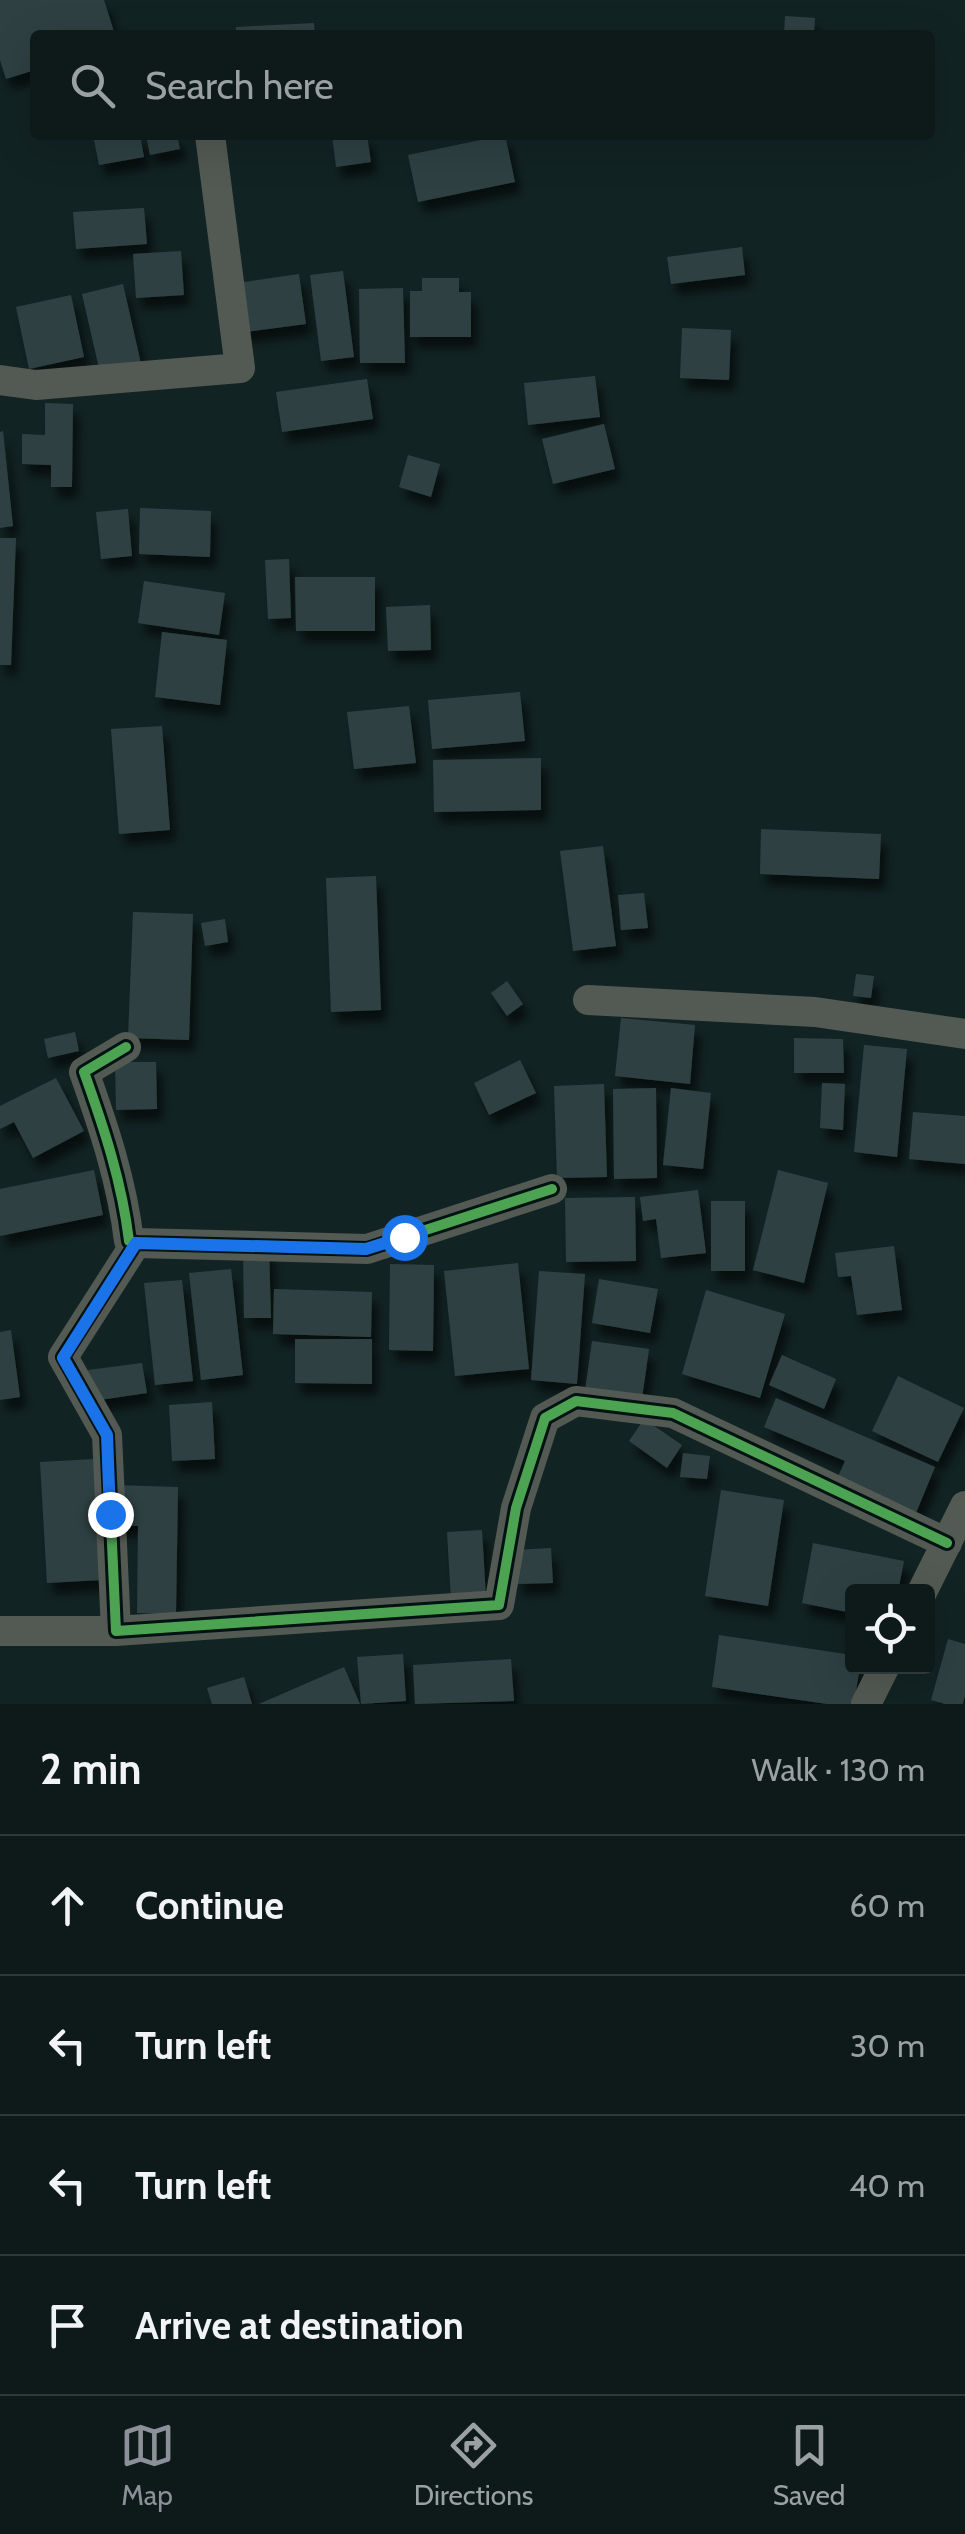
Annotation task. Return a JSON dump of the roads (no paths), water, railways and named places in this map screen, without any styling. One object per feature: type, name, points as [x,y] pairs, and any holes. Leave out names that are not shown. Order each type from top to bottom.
[{"type":"street","points":[[0,380],[36,386],[240,368],[211,140]]},
{"type":"street","points":[[588,1000],[814,1012],[965,1034]]},
{"type":"street","points":[[126,1048],[84,1072],[107,1138],[125,1206],[129,1241],[366,1249],[552,1189]]},
{"type":"street","points":[[116,1631],[107,1435],[63,1358],[136,1243]]},
{"type":"street","points":[[0,1631],[116,1631],[499,1605],[516,1508],[545,1418],[576,1402],[673,1413],[947,1542]]},
{"type":"street","points":[[926,1584],[965,1506]]},
{"type":"street","points":[[866,1704],[881,1674]]}]
